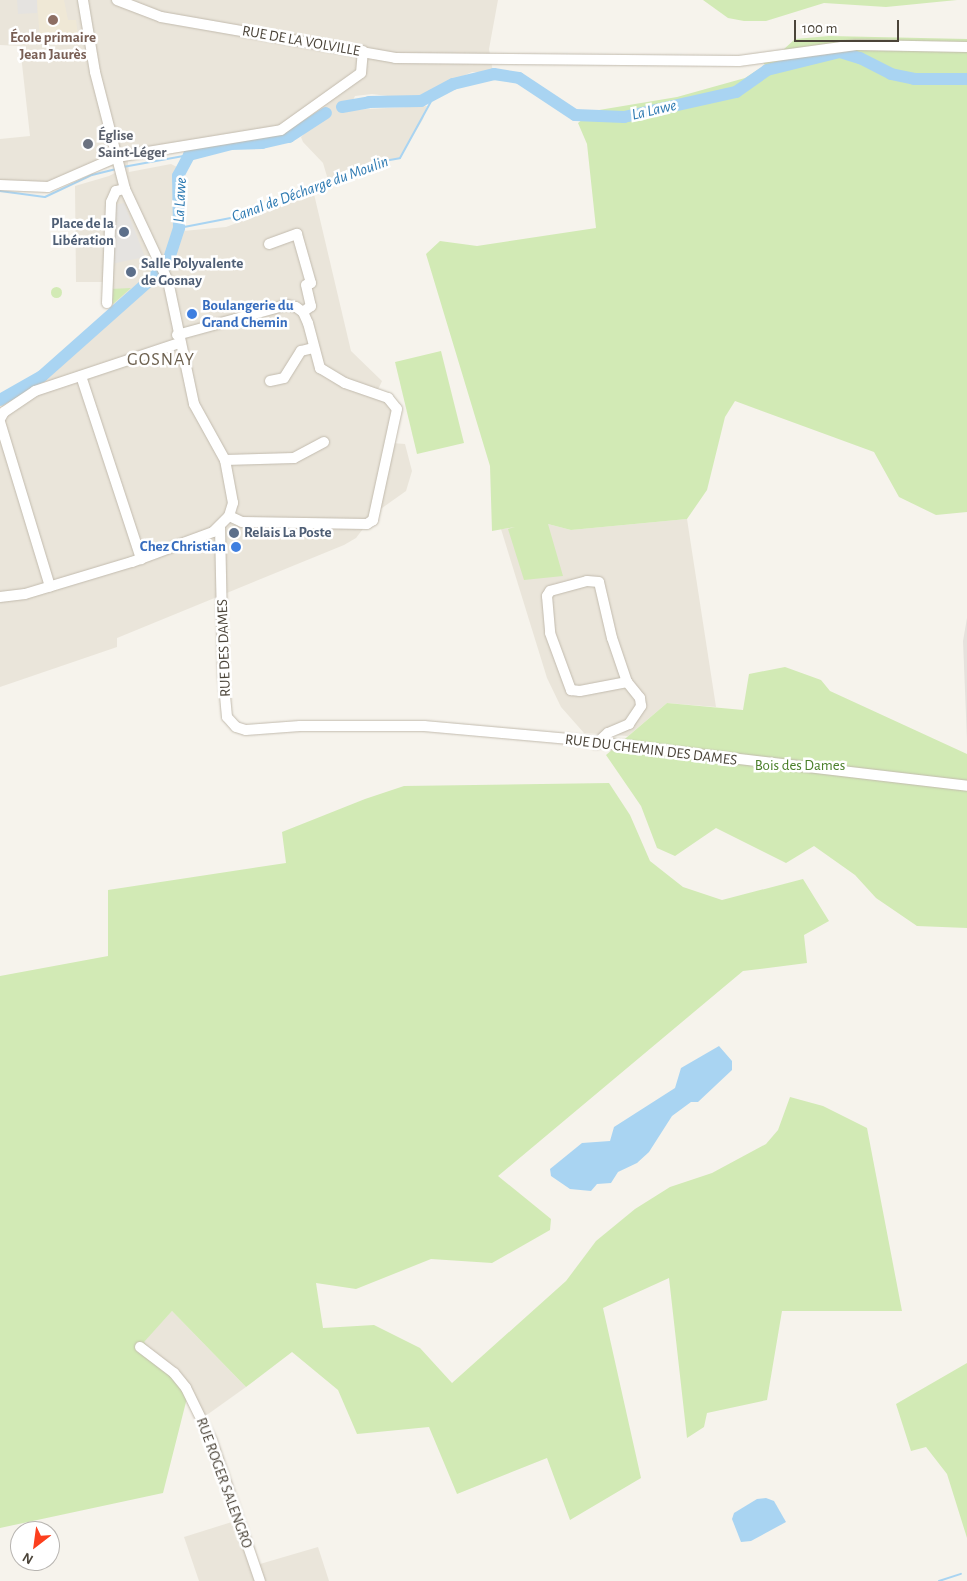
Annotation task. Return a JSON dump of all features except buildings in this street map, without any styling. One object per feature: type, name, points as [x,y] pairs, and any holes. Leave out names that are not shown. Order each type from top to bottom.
[{"type":"street","points":[[0,597],[50,587],[141,560],[220,527],[229,516],[233,503],[225,460],[194,404],[163,270],[125,189],[95,72],[83,0]]},
{"type":"street","name":"RUE DE LA VOLVILLE","points":[[117,0],[161,17],[363,50],[395,58],[739,61],[832,46],[967,47]]},
{"type":"street","points":[[0,184],[48,187],[119,165],[225,137],[272,133],[297,120],[361,73],[363,50]]},
{"type":"street","points":[[107,303],[111,202],[116,191],[125,189]]},
{"type":"street","points":[[269,244],[297,234],[311,283],[306,285],[310,306],[303,312]]},
{"type":"street","points":[[50,587],[0,421],[4,412],[35,391],[238,318],[287,305],[303,312]]},
{"type":"street","points":[[229,516],[242,522],[367,524],[373,520],[397,409],[388,398],[345,383],[320,368],[303,312]]},
{"type":"street","points":[[270,381],[284,378],[301,351],[313,348]]},
{"type":"street","points":[[81,376],[141,560]]},
{"type":"street","points":[[225,460],[294,458],[324,442]]},
{"type":"street","name":"RUE DES DAMES","points":[[220,527],[223,674],[227,717],[236,727],[246,730],[300,726],[424,726]]},
{"type":"street","points":[[596,744],[608,733],[629,724],[637,716],[641,706],[640,698],[627,682],[612,638],[599,582],[587,581],[550,591],[546,596],[550,634],[571,690],[580,691],[627,682]]},
{"type":"street","name":"RUE DU CHEMIN DES DAMES","points":[[424,726],[967,786]]},
{"type":"street","name":"RUE ROGER SALENGRO","points":[[140,1347],[174,1373],[189,1392],[212,1441],[260,1581]]},
{"type":"shaded area","points":[[0,0],[498,0],[489,49],[493,72],[472,72],[411,99],[372,94],[355,96],[348,110],[427,106],[423,119],[400,158],[373,163],[329,183],[323,163],[303,142],[301,137],[306,132],[297,121],[281,130],[127,154],[129,172],[171,164],[177,167],[173,196],[174,231],[165,261],[168,269],[183,231],[226,227],[314,194],[351,351],[382,381],[376,394],[394,402],[392,443],[405,444],[412,471],[406,491],[375,513],[356,538],[344,545],[117,638],[117,647],[0,687],[0,407],[54,372],[158,276],[157,271],[110,310],[104,282],[76,282],[75,186],[115,173],[113,166],[48,187],[0,185],[0,139],[30,136],[20,46],[0,45]]},
{"type":"shaded area","points":[[17,0],[37,0],[37,13],[18,14]]},
{"type":"shaded area","name":"École primaire Jean Jaurès","points":[[37,0],[64,0],[68,20],[76,20],[78,35],[40,40]]},
{"type":"shaded area","name":"Place de la Libération","points":[[124,203],[145,257],[111,264],[114,205]]},
{"type":"shaded area","points":[[687,519],[716,707],[667,703],[628,736],[584,733],[561,707],[547,678],[501,529],[548,524],[571,530]]},
{"type":"shaded area","points":[[967,618],[967,740],[963,641]]},
{"type":"shaded area","points":[[172,1311],[246,1387],[204,1417],[143,1342]]},
{"type":"shaded area","points":[[235,1521],[260,1564],[318,1547],[329,1581],[199,1581],[184,1537]]},
{"type":"green space","points":[[703,0],[957,0],[886,7],[824,3],[766,21],[744,21],[728,18]]},
{"type":"green space","points":[[829,36],[967,39],[967,512],[936,515],[899,497],[874,452],[735,401],[725,417],[707,490],[687,519],[571,530],[548,524],[563,576],[524,580],[508,529],[515,527],[492,531],[490,466],[426,254],[440,241],[477,246],[596,228],[587,144],[578,123],[593,111],[677,97],[745,78],[765,65],[756,54],[783,50],[795,39]]},
{"type":"green space","points":[[56,286],[62,292],[56,298],[50,292]]},
{"type":"green space","points":[[131,288],[113,304],[110,289]]},
{"type":"green space","points":[[441,351],[464,443],[417,454],[395,362]]},
{"type":"green space","name":"Bois des Dames","points":[[785,667],[821,680],[830,691],[967,754],[967,928],[917,926],[876,898],[855,875],[814,846],[786,863],[716,828],[675,856],[657,848],[641,806],[606,755],[667,703],[743,710],[749,674]]},
{"type":"green space","points":[[609,783],[630,815],[650,861],[683,887],[722,900],[803,879],[829,921],[804,935],[807,963],[743,971],[498,1176],[551,1219],[550,1230],[492,1263],[431,1259],[356,1289],[316,1283],[323,1328],[374,1325],[420,1348],[452,1383],[566,1281],[596,1241],[635,1209],[670,1187],[712,1173],[766,1144],[778,1130],[790,1097],[823,1106],[867,1128],[902,1311],[782,1311],[767,1400],[707,1413],[704,1427],[687,1438],[669,1278],[603,1308],[641,1478],[570,1520],[547,1458],[457,1494],[429,1427],[357,1434],[338,1390],[292,1352],[246,1387],[172,1311],[144,1342],[188,1394],[163,1493],[33,1521],[10,1521],[10,1526],[0,1528],[0,976],[108,956],[108,890],[286,863],[282,832],[365,799],[404,786]]},
{"type":"green space","points":[[967,1363],[967,1538],[947,1474],[926,1447],[911,1451],[896,1404]]},
{"type":"water","points":[[719,1046],[732,1061],[732,1070],[698,1102],[691,1102],[672,1116],[649,1152],[637,1163],[618,1172],[611,1183],[597,1184],[591,1191],[570,1189],[551,1176],[550,1169],[582,1143],[610,1141],[614,1127],[675,1088],[681,1068]]},
{"type":"water","points":[[766,1498],[774,1501],[786,1522],[751,1541],[741,1542],[732,1519],[734,1513],[757,1499]]},
{"type":"waterway","name":"La Lawe","points":[[342,107],[369,102],[421,101],[453,84],[494,74],[519,78],[575,115],[624,117],[736,92],[767,70],[840,52],[860,58],[891,74],[914,79],[967,79]]},
{"type":"waterway","name":"Canal de Décharge du Moulin","points":[[179,228],[241,216],[373,163],[400,158],[435,94]]},
{"type":"waterway","name":"La Lawe","points":[[0,400],[42,376],[167,265],[179,228],[178,176],[189,155],[231,144],[262,143],[289,137],[326,113]]},
{"type":"waterway","points":[[123,167],[189,155]]},
{"type":"waterway","points":[[0,191],[45,197],[92,175],[116,169]]},
{"type":"waterway","points":[[939,1581],[961,1574]]},
{"type":"place","name":"École primaire Jean Jaurès","points":[[53,20]]},
{"type":"place","name":"Église Saint-Léger","points":[[88,144]]},
{"type":"place","name":"Place de la Libération","points":[[124,232]]},
{"type":"place","name":"Salle Polyvalente de Gosnay","points":[[131,272]]},
{"type":"place","name":"Boulangerie du Grand Chemin","points":[[192,314]]},
{"type":"place","name":"Relais La Poste","points":[[234,533]]},
{"type":"place","name":"Chez Christian","points":[[236,547]]},
{"type":"district","name":"GOSNAY","points":[[161,360]]}]
